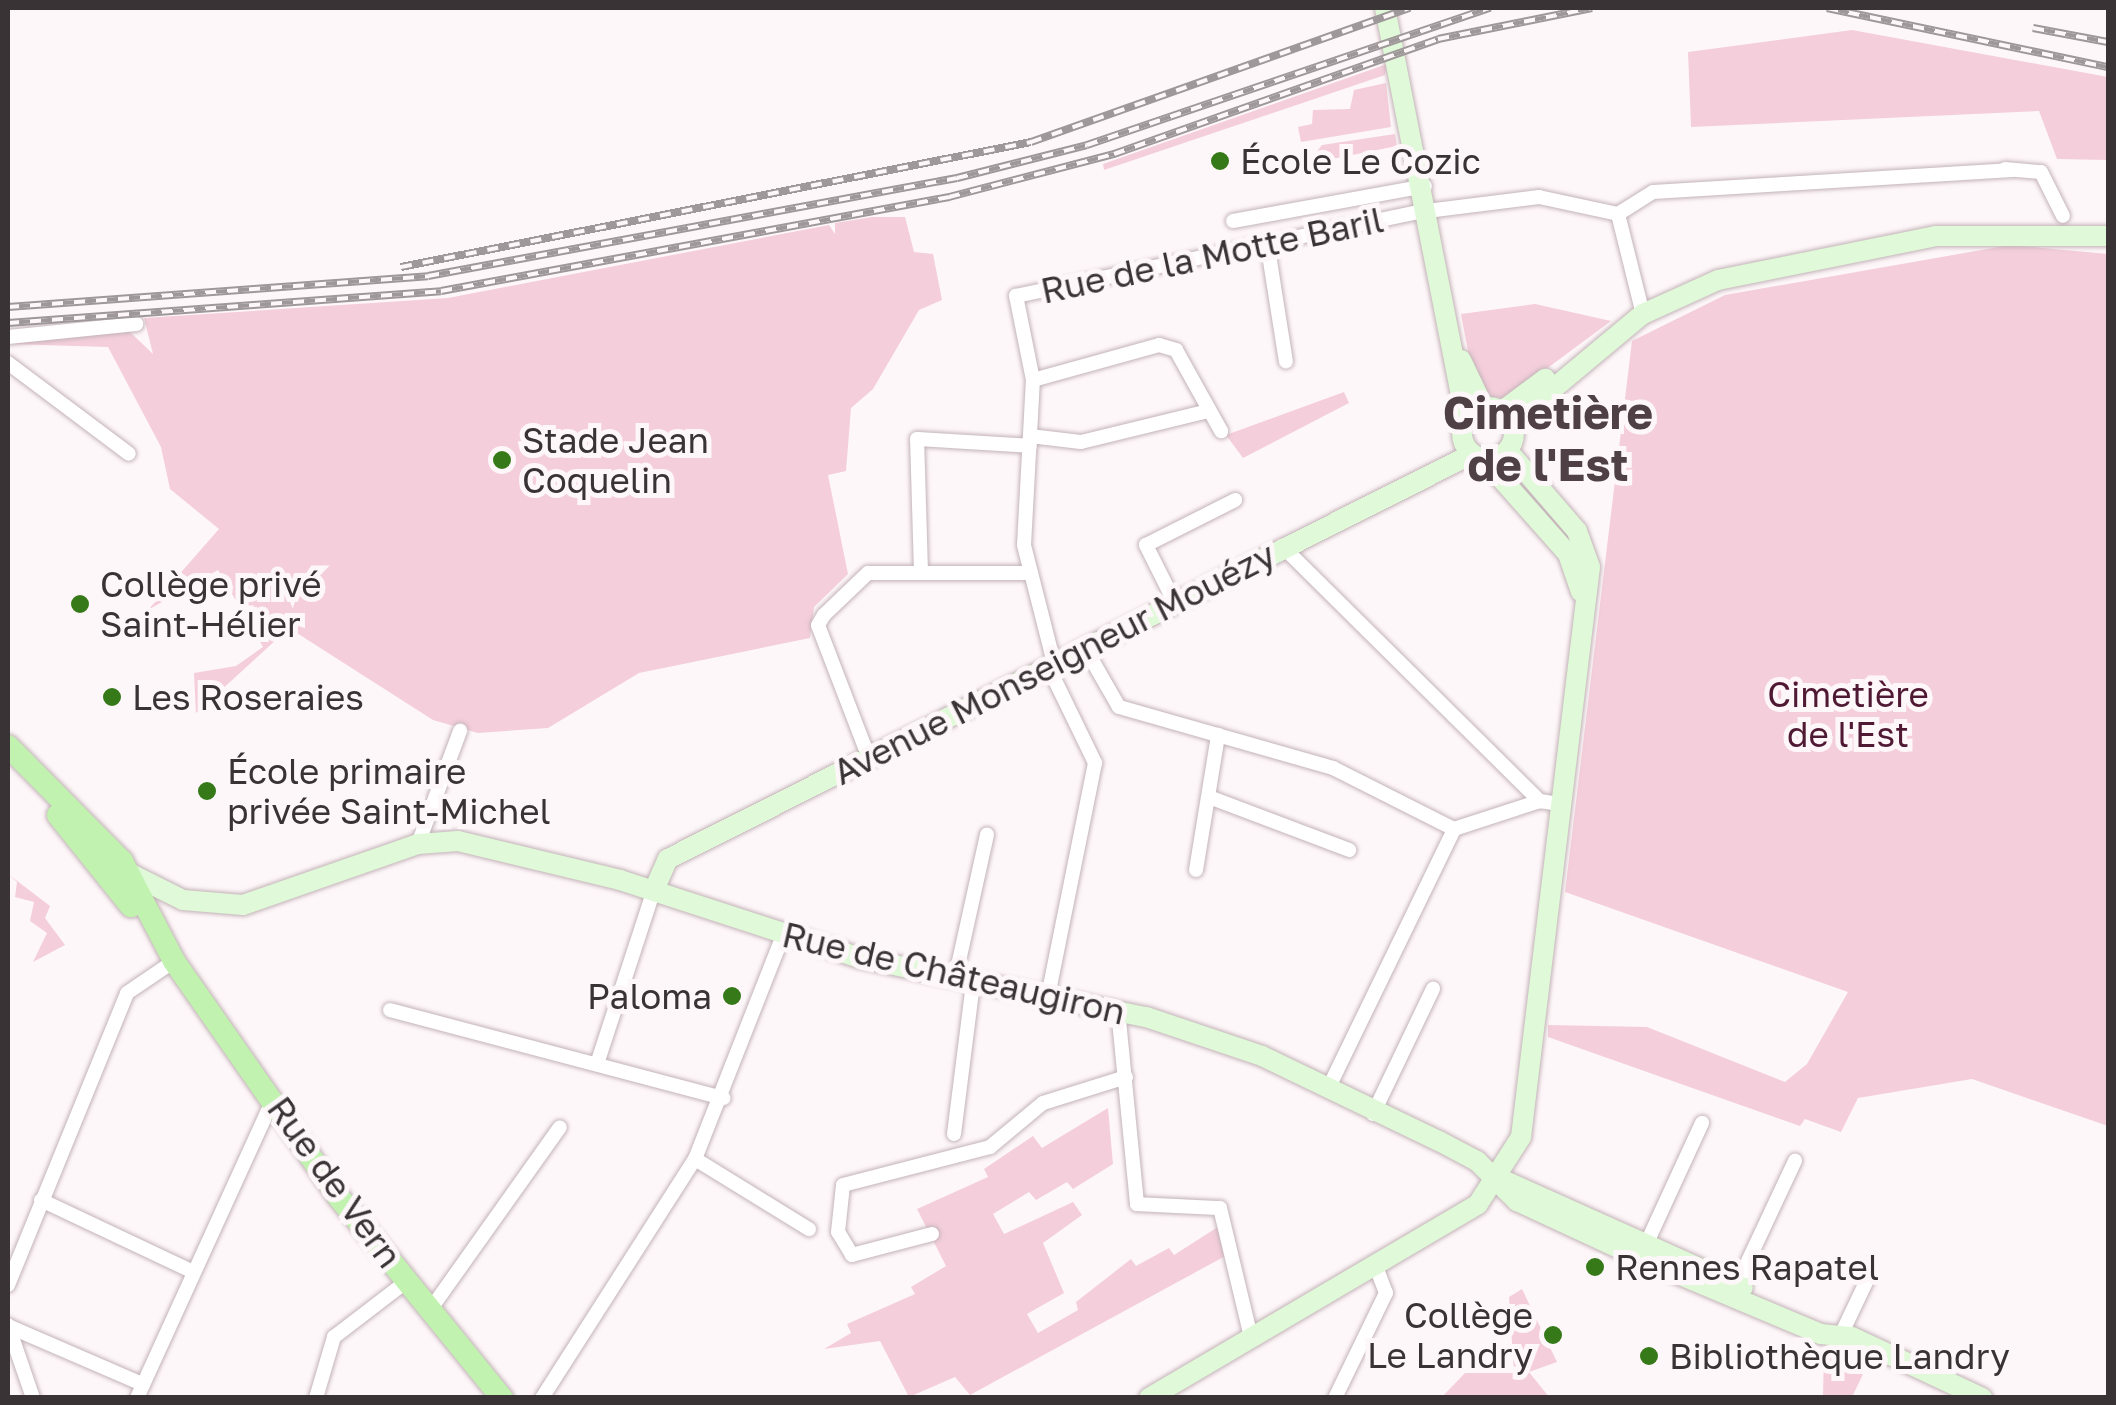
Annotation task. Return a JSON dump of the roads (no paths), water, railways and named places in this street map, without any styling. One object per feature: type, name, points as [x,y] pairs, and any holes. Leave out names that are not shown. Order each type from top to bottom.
[{"type":"main road","points":[[1150,1398],[1478,1204],[1501,1179],[1524,1128],[1550,803],[1590,567],[1582,539],[1508,451],[1454,336],[1424,212],[1385,8]]},
{"type":"main road","points":[[1582,620],[1572,560],[1478,456],[1491,415],[1581,363],[1644,314],[1718,280],[1886,243],[2002,231],[2108,236]]},
{"type":"main road","name":"Avenue Monseigneur Mouézy","points":[[654,890],[668,859],[1282,546],[1478,456],[1508,451]]},
{"type":"main road","points":[[8,746],[129,873]]},
{"type":"main road","points":[[8,764],[58,815],[129,873]]},
{"type":"main road","name":"Rue de Vern","points":[[58,815],[174,960],[407,1281],[502,1398]]},
{"type":"main road","name":"Rue de Châteaugiron","points":[[129,873],[183,900],[243,904],[418,844],[471,843],[654,890],[783,936],[964,981],[1118,1010],[1262,1056],[1501,1179],[1517,1201],[1643,1251],[1982,1398]]},
{"type":"main road","name":"Rue de Vern","points":[[129,873],[174,960]]},
{"type":"main road","name":"Rue de Châteaugiron","points":[[1840,1337],[1963,1398]]},
{"type":"street","points":[[1644,314],[1618,214],[1653,192],[2012,170],[2041,172],[2063,216]]},
{"type":"street","points":[[1233,221],[1420,187]]},
{"type":"street","name":"Rue de la Motte Baril","points":[[1048,996],[1095,763],[1051,664],[1031,573],[1030,441],[1034,380],[1016,296],[1424,212],[1540,197],[1618,214]]},
{"type":"street","points":[[1266,242],[1286,362]]},
{"type":"street","points":[[8,337],[136,324]]},
{"type":"street","points":[[1034,380],[1159,345],[1176,350],[1221,431]]},
{"type":"street","points":[[8,363],[129,454]]},
{"type":"street","points":[[921,572],[917,439],[1082,442],[1208,412]]},
{"type":"street","points":[[1174,601],[1146,545],[1235,500]]},
{"type":"street","points":[[1282,546],[1550,803]]},
{"type":"street","points":[[869,758],[818,624],[824,615],[868,574],[1031,573]]},
{"type":"street","points":[[1084,646],[1119,708],[1333,768],[1454,829],[1550,803]]},
{"type":"street","points":[[418,844],[460,731]]},
{"type":"street","points":[[1196,870],[1218,735]]},
{"type":"street","points":[[1209,798],[1349,850]]},
{"type":"street","points":[[1328,1089],[1454,829]]},
{"type":"street","points":[[954,1134],[964,981],[986,835]]},
{"type":"street","points":[[598,1064],[654,890]]},
{"type":"street","points":[[542,1398],[695,1159],[724,1098],[783,936]]},
{"type":"street","points":[[8,1284],[126,993],[174,960]]},
{"type":"street","points":[[1373,1114],[1433,990]]},
{"type":"street","points":[[390,1010],[724,1098]]},
{"type":"street","points":[[1118,1010],[1137,1204],[1220,1208],[1251,1337]]},
{"type":"street","points":[[932,1234],[852,1254],[838,1232],[843,1185],[990,1147],[1043,1104],[1126,1077]]},
{"type":"street","points":[[8,1326],[139,1390],[274,1098]]},
{"type":"street","points":[[1643,1251],[1702,1123]]},
{"type":"street","points":[[430,1310],[560,1127]]},
{"type":"street","points":[[695,1159],[809,1229]]},
{"type":"street","points":[[1734,1291],[1796,1160]]},
{"type":"street","points":[[41,1200],[194,1272]]},
{"type":"street","points":[[1334,1398],[1386,1294],[1375,1264]]},
{"type":"street","points":[[1840,1337],[1868,1276]]},
{"type":"street","points":[[316,1398],[334,1337],[407,1281]]},
{"type":"street","points":[[8,1326],[33,1398]]},
{"type":"railway","points":[[401,267],[1031,142],[1410,8]]},
{"type":"railway","points":[[8,307],[428,276],[957,178],[1087,145],[1490,8]]},
{"type":"railway","points":[[8,323],[441,291],[949,197],[1114,154],[1438,39],[1592,8]]},
{"type":"railway","points":[[1827,8],[2108,67]]},
{"type":"railway","points":[[2033,28],[2108,42]]},
{"type":"place","name":"École Le Cozic","points":[[1220,161]]},
{"type":"place","name":"Stade Jean Coquelin","points":[[502,460]]},
{"type":"place","name":"Collège privé Saint-Hélier","points":[[80,604]]},
{"type":"place","name":"Les Roseraies","points":[[112,697]]},
{"type":"place","name":"École primaire privée Saint-Michel","points":[[207,791]]},
{"type":"place","name":"Paloma","points":[[732,996]]},
{"type":"place","name":"Rennes Rapatel","points":[[1595,1267]]},
{"type":"place","name":"Collège Le Landry","points":[[1553,1335]]},
{"type":"place","name":"Bibliothèque Landry","points":[[1649,1356]]},
{"type":"district","name":"Cimetière de l'Est","points":[[1548,439]]}]
